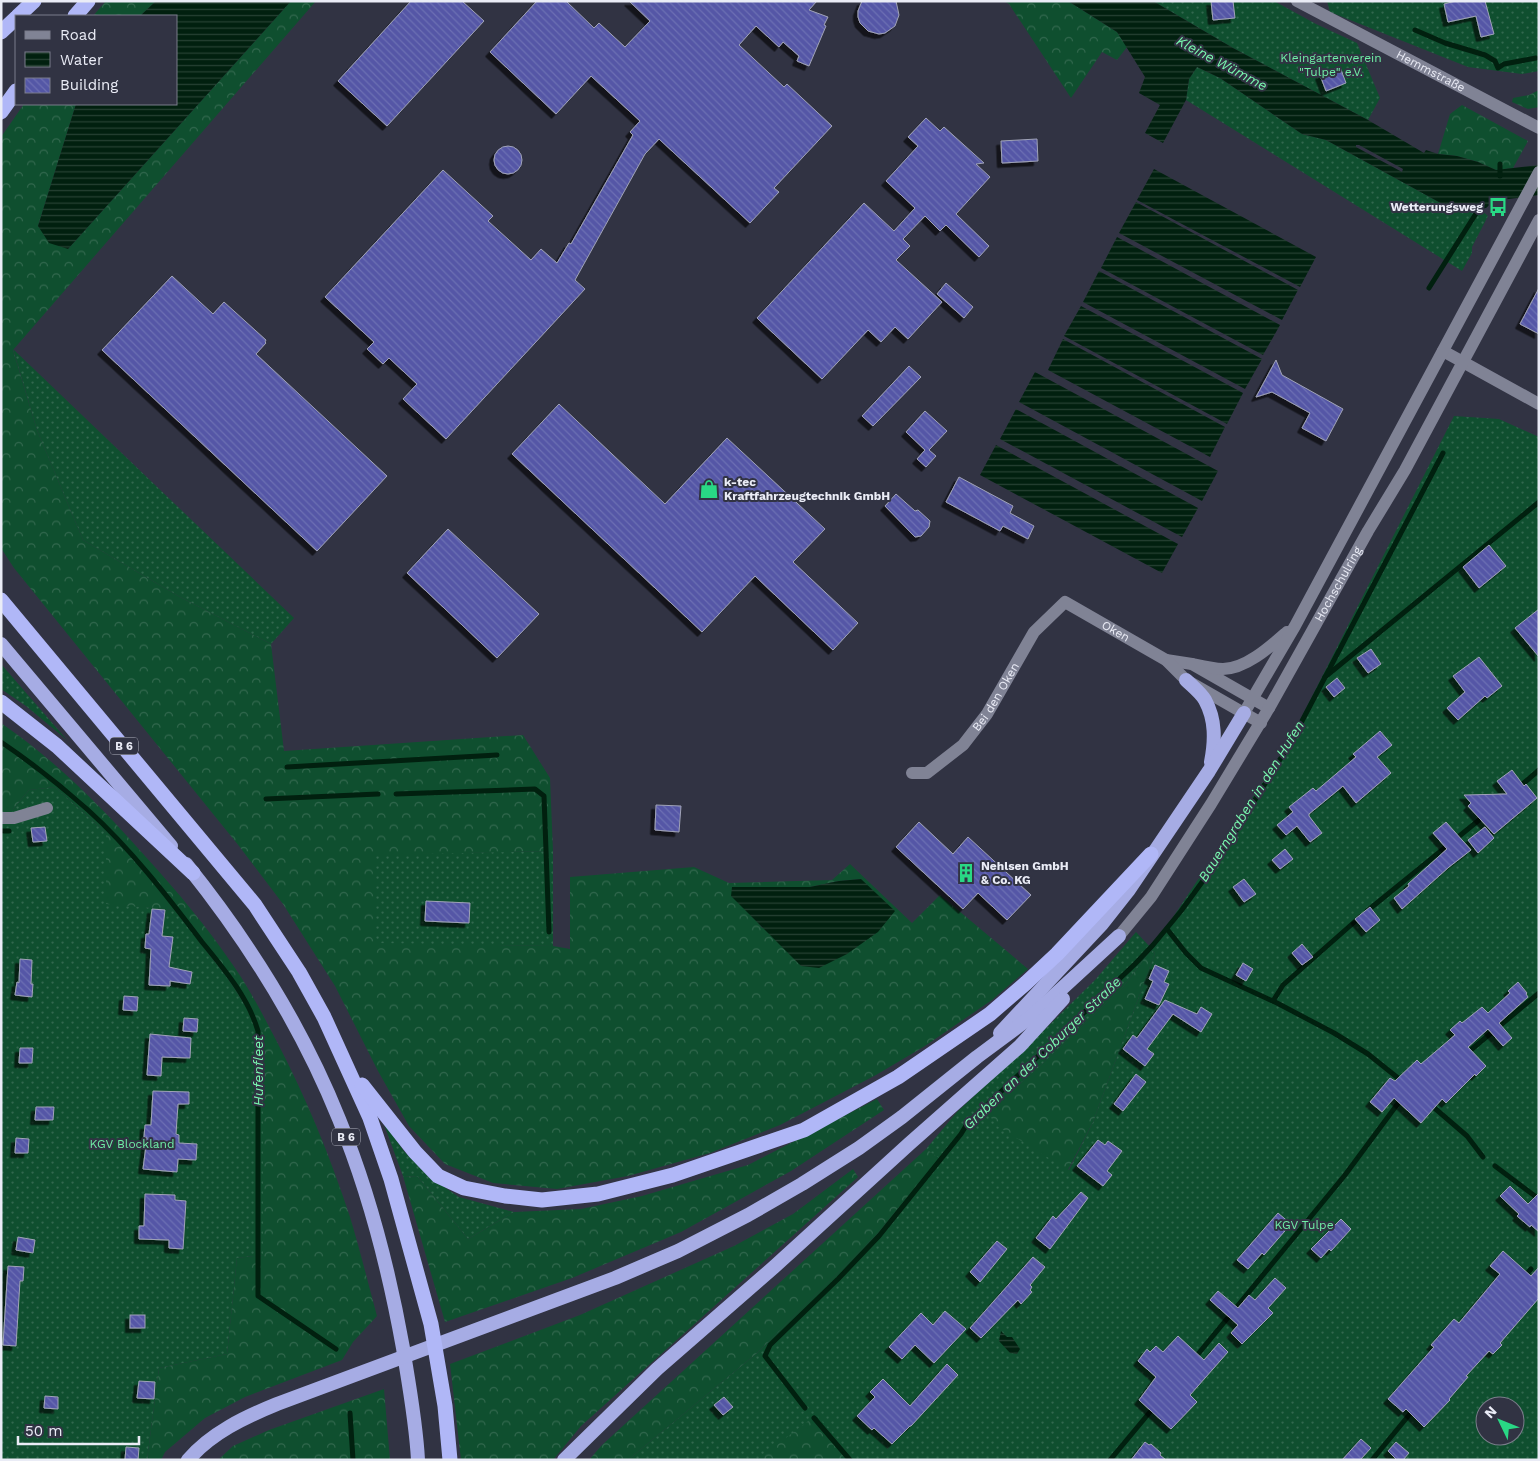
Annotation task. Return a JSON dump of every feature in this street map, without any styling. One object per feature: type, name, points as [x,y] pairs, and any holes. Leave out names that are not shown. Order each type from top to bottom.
[{"type":"highway","points":[[19,15],[34,1]]},
{"type":"highway","points":[[76,15],[88,1]]},
{"type":"highway","points":[[1,32],[15,19]]},
{"type":"highway","points":[[1,112],[15,92]]},
{"type":"highway","points":[[1,590],[13,613]]},
{"type":"highway","name":"B 6","points":[[1,600],[255,905],[320,1009],[370,1118],[391,1179],[431,1324],[445,1406],[450,1460]]},
{"type":"highway","name":"B 6","points":[[1,644],[220,907],[272,985],[308,1051],[339,1118],[362,1182],[393,1293],[410,1390],[418,1460]]},
{"type":"highway","points":[[1186,680],[1204,699],[1212,716],[1215,741],[1209,770]]},
{"type":"highway","points":[[1,702],[57,746],[193,873]]},
{"type":"highway","points":[[977,1057],[1102,924],[1128,890],[1209,770],[1244,713]]},
{"type":"highway","points":[[348,1069],[415,1152],[438,1176],[464,1188],[505,1196],[542,1200],[598,1194],[672,1175],[804,1130],[898,1077],[990,1014],[1026,983],[1057,954],[1151,854]]},
{"type":"highway","points":[[188,1460],[208,1441],[228,1427],[252,1415],[624,1274],[678,1251],[748,1215],[859,1148],[946,1084],[977,1057],[1032,1016],[1119,936]]},
{"type":"highway","points":[[564,1460],[657,1369],[774,1268],[909,1144],[1020,1046],[1119,936]]},
{"type":"street","name":"Hemmstraße","points":[[1297,1],[1539,128]]},
{"type":"street","name":"Hochschulring","points":[[1244,713],[1295,626],[1539,172]]},
{"type":"street","name":"Hochschulring","points":[[1119,936],[1151,897],[1270,708],[1368,531],[1405,470],[1539,220]]},
{"type":"street","points":[[1443,351],[1539,404]]},
{"type":"street","name":"Oken","points":[[1065,602],[1166,660],[1186,680],[1261,723]]},
{"type":"street","name":"Bei den Oken","points":[[912,773],[927,773],[963,745],[986,714],[1034,632],[1065,602]]},
{"type":"street","points":[[1192,664],[1224,669],[1242,664],[1261,654],[1295,626]]},
{"type":"street","name":"Oken","points":[[1166,660],[1192,664],[1270,708]]},
{"type":"street","points":[[1,818],[14,818],[47,808]]},
{"type":"green space","points":[[106,1],[156,1],[141,15],[94,15]]},
{"type":"green space","points":[[291,1],[316,1],[13,350],[37,430],[83,540],[180,597],[271,644],[284,751],[523,735],[550,778],[553,851],[375,855],[375,943],[553,946],[570,949],[570,877],[694,867],[729,883],[832,880],[850,864],[912,923],[940,895],[1028,969],[992,1000],[925,1046],[876,1075],[780,1125],[710,1153],[628,1176],[557,1189],[493,1183],[445,1164],[409,1126],[378,1071],[335,986],[283,904],[239,846],[14,568],[1,548],[1,137],[23,105],[76,105],[38,226],[68,249]],"holes":[[[861,879],[762,928],[733,887],[810,887]]]},
{"type":"green space","points":[[1004,1],[1068,1],[1117,32],[1127,47],[1117,60],[1102,52],[1071,98],[1009,4]]},
{"type":"green space","name":"Kleingartenverein \"Tulpe\" e.V.","points":[[1153,1],[1274,1],[1316,24],[1357,43],[1380,98],[1368,120],[1233,48]]},
{"type":"green space","points":[[1327,1],[1539,1],[1539,71],[1522,74],[1468,67],[1330,12]]},
{"type":"green space","points":[[1197,67],[1220,78],[1302,134],[1326,140],[1446,206],[1468,206],[1483,212],[1488,216],[1462,271],[1186,100],[1189,79]]},
{"type":"green space","points":[[1539,90],[1539,107],[1528,109],[1512,102],[1513,98],[1529,95]]},
{"type":"green space","points":[[1462,105],[1528,141],[1513,168],[1496,170],[1457,156],[1438,154],[1450,114]]},
{"type":"green space","points":[[13,349],[294,618],[271,644],[180,597],[83,540],[37,430]]},
{"type":"green space","name":"KGV Tulpe","points":[[1454,416],[1499,419],[1539,437],[1539,1460],[628,1460],[757,1353],[877,1234],[938,1158],[926,1149],[957,1112],[1095,980],[1136,932],[1152,949],[1289,742]],"holes":[[[1151,950],[1155,953],[1093,1122],[1069,1170],[987,1112],[1038,1068],[1123,987]]]},
{"type":"green space","points":[[1,664],[67,740],[26,706],[1,689]]},
{"type":"green space","points":[[1,723],[59,768],[112,820],[192,910],[241,976],[287,1061],[326,1149],[350,1217],[377,1316],[353,1342],[342,1360],[245,1397],[205,1418],[165,1452],[161,1460],[147,1460],[159,1368],[227,1354],[237,1258],[263,1255],[263,1033],[228,979],[175,910],[106,904],[106,833],[55,787],[29,790],[13,809],[1,809]]},
{"type":"green space","name":"KGV Blockland","points":[[55,787],[106,833],[106,903],[175,910],[228,979],[263,1033],[263,1255],[237,1258],[227,1354],[159,1368],[147,1460],[1,1460],[1,809],[13,809],[29,790]]},
{"type":"green space","points":[[553,851],[553,946],[375,944],[374,854]]},
{"type":"green space","points":[[1151,950],[1155,953],[1093,1122],[1068,1170],[997,1126],[987,1112],[1038,1068],[1123,987]]},
{"type":"green space","points":[[877,1099],[884,1110],[791,1171],[681,1232],[572,1278],[445,1322],[403,1176],[418,1177],[468,1239],[514,1212],[581,1209],[642,1196],[748,1165]]},
{"type":"green space","points":[[382,1119],[403,1150],[428,1176],[459,1197],[514,1212],[468,1239],[418,1177],[403,1176]]},
{"type":"green space","points":[[926,1149],[939,1158],[877,1234],[757,1353],[628,1460],[589,1460],[602,1445]]},
{"type":"green space","points":[[853,1169],[858,1177],[581,1426],[553,1460],[461,1460],[450,1364],[580,1315],[734,1246],[793,1214]]},
{"type":"green space","points":[[384,1389],[390,1460],[218,1460],[233,1446],[269,1430]]},
{"type":"green space","points":[[816,1415],[855,1460],[757,1460]]},
{"type":"water","points":[[156,1],[291,1],[68,249],[49,243],[38,226],[76,105],[178,105],[178,15],[141,15]]},
{"type":"water","name":"Kleine Wümme","points":[[1068,1],[1153,1],[1233,48],[1368,120],[1424,153],[1426,150],[1438,154],[1457,156],[1496,170],[1539,165],[1539,195],[1494,201],[1486,208],[1480,209],[1466,205],[1446,206],[1326,140],[1302,134],[1220,78],[1197,67],[1189,79],[1186,100],[1163,143],[1145,133],[1160,105],[1139,93],[1145,77],[1117,32]],"holes":[[[1356,145],[1403,169],[1402,172],[1356,147]]]},
{"type":"water","points":[[1154,169],[1316,257],[1300,287],[1137,200]]},
{"type":"water","points":[[1136,202],[1298,290],[1282,320],[1119,233]]},
{"type":"water","points":[[1117,237],[1280,325],[1263,355],[1101,268]]},
{"type":"water","points":[[1099,271],[1262,359],[1245,389],[1083,302]]},
{"type":"water","points":[[1081,306],[1243,393],[1227,424],[1064,336]]},
{"type":"water","points":[[1063,339],[1225,427],[1210,457],[1048,370]]},
{"type":"water","points":[[1035,372],[1218,471],[1202,501],[1019,402]]},
{"type":"water","points":[[1016,409],[1198,508],[1182,537],[1000,439]]},
{"type":"water","points":[[996,445],[1178,544],[1162,573],[980,475]]},
{"type":"water","points":[[861,879],[895,911],[878,932],[847,954],[819,968],[801,966],[731,896],[732,887],[810,887]]},
{"type":"water","points":[[1001,1331],[1007,1337],[1012,1337],[1020,1349],[1017,1354],[1010,1353],[999,1341]]},
{"type":"building","points":[[411,1],[462,1],[484,21],[387,126],[338,81]]},
{"type":"building","points":[[537,1],[566,1],[594,28],[599,23],[625,47],[650,21],[629,1],[817,1],[809,10],[828,17],[809,66],[797,61],[799,56],[783,42],[779,47],[756,26],[739,45],[784,87],[787,84],[832,126],[774,188],[779,192],[750,223],[659,139],[645,154],[575,280],[585,289],[446,439],[403,399],[417,384],[389,358],[383,364],[367,349],[374,342],[325,297],[443,170],[493,216],[488,221],[531,260],[541,249],[557,263],[569,243],[571,244],[633,135],[630,132],[640,121],[591,76],[556,114],[490,52]]},
{"type":"building","points":[[862,1],[896,1],[899,15],[895,26],[885,33],[879,34],[868,31],[860,23],[858,17]]},
{"type":"building","points":[[1211,1],[1233,1],[1235,18],[1213,20]]},
{"type":"building","points":[[1456,1],[1485,1],[1494,34],[1481,37],[1476,16],[1448,22],[1444,4]]},
{"type":"building","points":[[1340,67],[1346,83],[1326,91],[1320,75]]},
{"type":"building","points":[[926,118],[940,131],[944,127],[984,163],[976,164],[990,177],[956,214],[989,246],[979,257],[946,225],[940,231],[925,216],[903,239],[910,246],[896,260],[942,302],[908,339],[895,327],[881,342],[868,330],[822,379],[757,318],[864,203],[894,231],[915,208],[886,181],[918,146],[908,137]]},
{"type":"building","points":[[1037,139],[1038,161],[1002,163],[1001,141]]},
{"type":"building","points":[[508,146],[518,150],[522,160],[518,170],[508,174],[498,170],[494,160],[498,150]]},
{"type":"building","points":[[172,276],[213,314],[224,302],[266,340],[266,343],[256,354],[387,476],[317,551],[102,350]]},
{"type":"building","points":[[946,283],[973,307],[964,318],[937,294]]},
{"type":"building","points":[[1539,288],[1539,334],[1520,324]]},
{"type":"building","points":[[1276,360],[1282,375],[1343,409],[1326,441],[1302,428],[1310,413],[1272,392],[1256,397]]},
{"type":"building","points":[[909,366],[921,377],[873,426],[862,416]]},
{"type":"building","points":[[559,404],[665,504],[727,438],[825,529],[793,562],[858,623],[833,650],[755,576],[702,632],[512,454]]},
{"type":"building","points":[[925,411],[947,431],[929,450],[936,456],[926,467],[917,459],[925,450],[906,432]]},
{"type":"building","points":[[959,477],[1013,506],[1010,513],[1034,526],[1028,539],[1003,526],[1000,531],[946,502]]},
{"type":"building","points":[[896,494],[930,521],[929,527],[921,536],[915,537],[885,506]]},
{"type":"building","points":[[448,529],[539,614],[497,658],[407,573]]},
{"type":"building","points":[[1489,545],[1506,566],[1479,588],[1463,567]]},
{"type":"building","points":[[1539,609],[1539,657],[1515,628]]},
{"type":"building","points":[[1371,649],[1381,664],[1368,673],[1357,658]]},
{"type":"building","points":[[1479,657],[1502,686],[1487,698],[1485,696],[1458,720],[1447,708],[1465,692],[1453,676]]},
{"type":"building","points":[[1337,678],[1345,688],[1334,697],[1326,687]]},
{"type":"building","points":[[1380,731],[1392,745],[1377,757],[1391,773],[1356,803],[1343,786],[1309,814],[1322,833],[1310,842],[1297,826],[1286,835],[1277,825],[1293,812],[1289,807],[1313,788],[1316,791],[1356,757],[1353,754]]},
{"type":"building","points":[[1512,770],[1524,786],[1526,784],[1537,798],[1494,834],[1468,806],[1471,803],[1464,795],[1507,794],[1497,781]]},
{"type":"building","points":[[656,805],[681,806],[679,832],[655,830]]},
{"type":"building","name":"Nehlsen GmbH & Co. KG","points":[[919,822],[953,854],[968,837],[1031,895],[1007,920],[978,893],[963,909],[896,847]]},
{"type":"building","points":[[1446,822],[1471,850],[1402,909],[1394,898],[1447,849],[1433,833]]},
{"type":"building","points":[[45,827],[47,841],[33,842],[31,828]]},
{"type":"building","points":[[1485,827],[1494,838],[1478,853],[1468,840]]},
{"type":"building","points":[[1285,849],[1293,859],[1280,869],[1272,860]]},
{"type":"building","points":[[1244,879],[1256,894],[1244,902],[1233,887]]},
{"type":"building","points":[[426,901],[470,903],[469,923],[425,921]]},
{"type":"building","points":[[1370,907],[1380,920],[1366,932],[1355,919]]},
{"type":"building","points":[[152,909],[165,910],[162,936],[173,937],[169,967],[192,972],[190,984],[170,981],[170,986],[149,985],[151,949],[145,948]]},
{"type":"building","points":[[1302,944],[1313,957],[1302,965],[1292,953]]},
{"type":"building","points":[[20,959],[32,960],[32,997],[15,995],[17,982],[19,983]]},
{"type":"building","points":[[1243,963],[1253,969],[1246,981],[1236,975]]},
{"type":"building","points":[[1155,965],[1169,971],[1164,982],[1169,984],[1159,1005],[1145,999],[1153,981],[1149,979]]},
{"type":"building","points":[[1518,982],[1528,997],[1499,1023],[1512,1038],[1503,1046],[1488,1029],[1468,1047],[1486,1066],[1476,1076],[1475,1074],[1446,1103],[1442,1099],[1421,1123],[1394,1098],[1382,1112],[1370,1102],[1390,1078],[1395,1081],[1417,1060],[1421,1064],[1455,1035],[1450,1030],[1460,1021],[1462,1023],[1482,1007],[1488,1013],[1510,993],[1508,991]]},
{"type":"building","points":[[124,996],[138,997],[137,1011],[123,1010]]},
{"type":"building","points":[[1165,1000],[1197,1014],[1201,1007],[1212,1014],[1201,1032],[1173,1014],[1147,1049],[1154,1054],[1145,1066],[1123,1049],[1133,1035],[1137,1038]]},
{"type":"building","points":[[184,1018],[198,1019],[197,1032],[183,1031]]},
{"type":"building","points":[[150,1034],[191,1038],[190,1058],[162,1057],[161,1076],[147,1075]]},
{"type":"building","points":[[20,1048],[33,1048],[32,1063],[19,1063]]},
{"type":"building","points":[[1136,1074],[1146,1082],[1123,1111],[1114,1104]]},
{"type":"building","points":[[153,1091],[189,1092],[189,1104],[178,1104],[176,1134],[179,1135],[179,1143],[197,1144],[196,1160],[178,1159],[177,1172],[143,1169],[147,1138],[144,1137],[145,1125],[151,1125]]},
{"type":"building","points":[[36,1107],[54,1107],[53,1120],[35,1120]]},
{"type":"building","points":[[16,1138],[29,1139],[28,1153],[15,1153]]},
{"type":"building","points":[[1098,1140],[1105,1145],[1108,1141],[1122,1151],[1107,1171],[1112,1175],[1103,1186],[1077,1166]]},
{"type":"building","points":[[1510,1186],[1528,1204],[1539,1193],[1539,1232],[1517,1216],[1519,1214],[1500,1196]]},
{"type":"building","points":[[1081,1192],[1088,1198],[1050,1249],[1036,1238],[1053,1216],[1056,1219]]},
{"type":"building","points":[[145,1194],[175,1195],[175,1200],[186,1201],[183,1249],[169,1248],[169,1240],[139,1239],[139,1226],[144,1226]]},
{"type":"building","points":[[1278,1213],[1291,1224],[1264,1255],[1262,1253],[1248,1269],[1237,1260]]},
{"type":"building","points":[[1341,1219],[1351,1229],[1331,1251],[1329,1249],[1321,1258],[1311,1249]]},
{"type":"building","points":[[18,1237],[35,1240],[33,1253],[16,1250]]},
{"type":"building","points":[[997,1241],[1007,1249],[980,1282],[970,1272]]},
{"type":"building","points":[[1503,1251],[1531,1276],[1539,1267],[1539,1298],[1500,1343],[1502,1345],[1493,1354],[1489,1351],[1466,1376],[1468,1377],[1450,1400],[1424,1427],[1406,1409],[1403,1412],[1388,1399],[1434,1347],[1431,1345],[1454,1319],[1459,1323],[1500,1274],[1490,1266]]},
{"type":"building","points":[[1033,1257],[1045,1267],[1030,1285],[1032,1292],[1021,1304],[1018,1300],[981,1338],[970,1328]]},
{"type":"building","points":[[8,1266],[24,1267],[23,1281],[20,1281],[16,1346],[3,1345]]},
{"type":"building","points":[[1275,1278],[1286,1288],[1268,1308],[1273,1313],[1242,1344],[1231,1333],[1238,1325],[1210,1300],[1218,1291],[1238,1308],[1249,1295],[1255,1300]]},
{"type":"building","points":[[945,1311],[966,1329],[934,1363],[915,1345],[902,1359],[889,1347],[921,1313],[933,1325]]},
{"type":"building","points":[[130,1315],[145,1315],[145,1328],[130,1328]]},
{"type":"building","points":[[1178,1336],[1204,1360],[1219,1343],[1228,1352],[1190,1395],[1197,1402],[1171,1429],[1139,1400],[1156,1377],[1138,1361],[1147,1349],[1150,1352],[1156,1346],[1163,1352]]},
{"type":"building","points":[[947,1364],[958,1375],[892,1444],[874,1428],[872,1430],[857,1416],[875,1397],[870,1392],[883,1379],[910,1406]]},
{"type":"building","points":[[139,1381],[155,1382],[154,1399],[137,1398]]},
{"type":"building","points":[[45,1396],[58,1397],[58,1409],[44,1408]]},
{"type":"building","points":[[724,1397],[733,1407],[723,1415],[714,1405]]},
{"type":"building","points":[[1361,1439],[1371,1448],[1360,1460],[1342,1460]]},
{"type":"building","points":[[1145,1442],[1149,1445],[1151,1444],[1166,1460],[1131,1460]]},
{"type":"building","points":[[1396,1442],[1409,1453],[1403,1460],[1397,1460],[1388,1451]]},
{"type":"building","points":[[126,1447],[139,1448],[138,1460],[125,1460]]},
{"type":"waterway","points":[[1415,30],[1445,43],[1485,55],[1495,61],[1498,68],[1504,64],[1536,58]]},
{"type":"waterway","points":[[1500,164],[1500,176]]},
{"type":"waterway","name":"Bauerngraben in den Hufen","points":[[1429,288],[1482,204]]},
{"type":"waterway","name":"Graben an der Coburger Straße","points":[[805,1408],[765,1356],[770,1345],[879,1236],[967,1124],[1135,964],[1181,911],[1216,863],[1292,740],[1443,453]]},
{"type":"waterway","points":[[1325,677],[1539,502]]},
{"type":"waterway","name":"Hufenfleet","points":[[1,742],[67,792],[119,840],[162,890],[242,995],[258,1031],[258,1296],[336,1349]]},
{"type":"waterway","points":[[287,767],[497,755]]},
{"type":"waterway","points":[[1518,788],[1539,770]]},
{"type":"waterway","points":[[396,794],[535,789],[544,796],[549,932]]},
{"type":"waterway","points":[[266,799],[378,794]]},
{"type":"waterway","points":[[1367,911],[1484,816]]},
{"type":"waterway","points":[[1,831],[9,831]]},
{"type":"waterway","points":[[1273,1001],[1283,985],[1360,917]]},
{"type":"waterway","name":"Bauerngraben in den Hufen","points":[[1167,929],[1201,968],[1277,1003],[1334,1033],[1368,1054],[1403,1082]]},
{"type":"waterway","points":[[1466,1054],[1539,993]]},
{"type":"waterway","points":[[1194,1359],[1345,1175],[1402,1098]]},
{"type":"waterway","name":"Bauerngraben in den Hufen","points":[[1431,1105],[1467,1136],[1483,1157]]},
{"type":"waterway","name":"Bauerngraben in den Hufen","points":[[1495,1166],[1539,1199]]},
{"type":"waterway","points":[[1523,1278],[1531,1269]]},
{"type":"waterway","points":[[1110,1460],[1155,1406]]},
{"type":"waterway","points":[[1372,1460],[1414,1409]]},
{"type":"waterway","name":"Hufenfleet","points":[[350,1413],[353,1460]]},
{"type":"waterway","name":"Graben an der Coburger Straße","points":[[814,1418],[850,1460]]},
{"type":"place","name":"Wetterungsweg","points":[[1498,207]]},
{"type":"place","name":"k-tec Kraftfahrzeugtechnik GmbH","points":[[709,489]]},
{"type":"place","name":"Nehlsen GmbH & Co. KG","points":[[966,873]]}]
